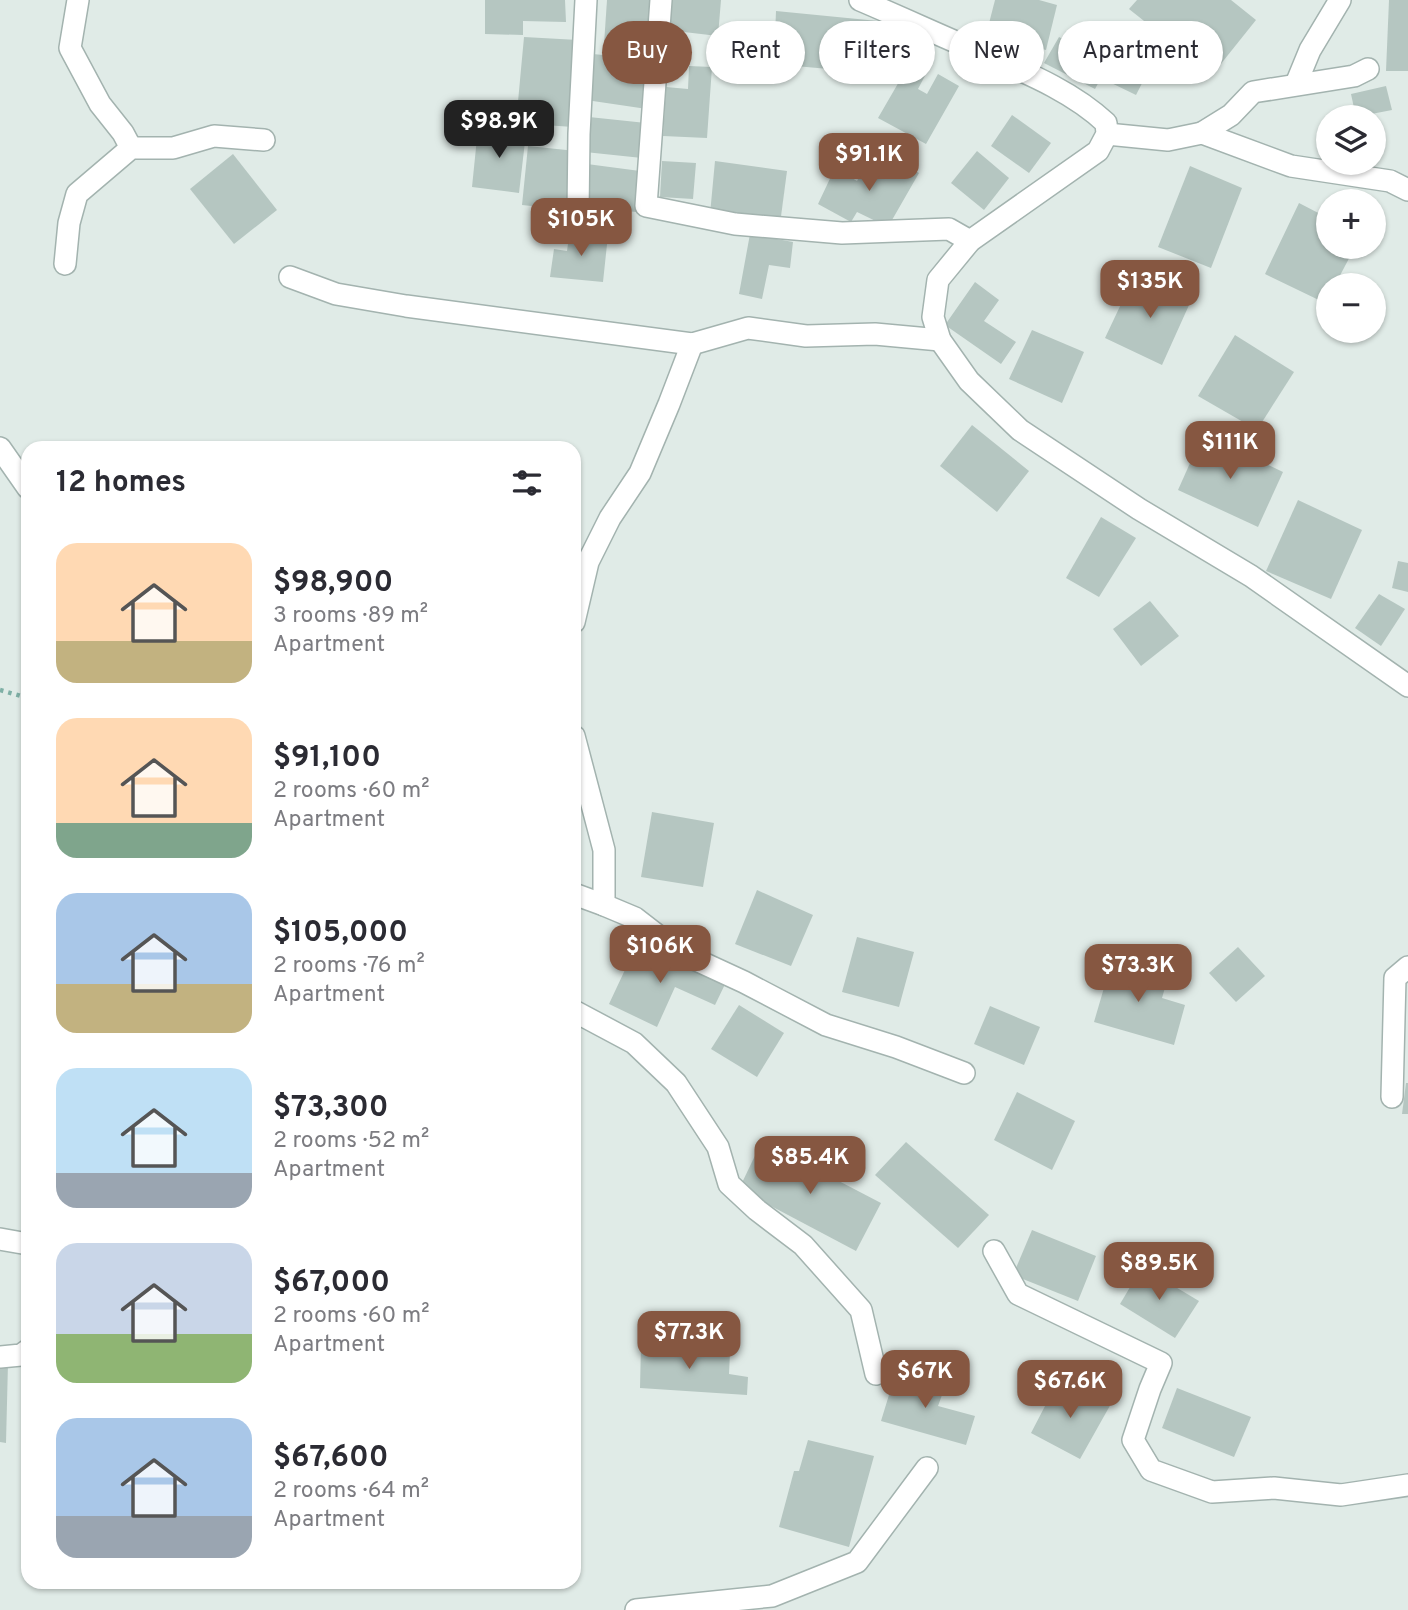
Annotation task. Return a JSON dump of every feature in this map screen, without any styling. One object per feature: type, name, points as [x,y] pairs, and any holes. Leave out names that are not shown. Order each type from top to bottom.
[{"type":"street","points":[[78,0],[70,48],[100,104],[131,148]]},
{"type":"street","points":[[578,213],[586,0]]},
{"type":"street","points":[[661,0],[646,206],[734,224],[842,233],[949,229],[971,242]]},
{"type":"street","points":[[860,0],[1010,65],[1091,109],[1105,122],[1107,134],[1098,151],[971,242],[938,280],[933,317],[940,340],[969,381],[1020,430],[1139,509],[1251,576],[1408,686]]},
{"type":"street","points":[[1296,84],[1310,50],[1340,0]]},
{"type":"street","points":[[1107,134],[1168,140],[1202,132],[1231,115],[1253,92],[1354,76],[1368,69]]},
{"type":"street","points":[[1202,132],[1292,166],[1390,181],[1408,190]]},
{"type":"street","points":[[65,264],[69,223],[77,194],[131,148],[173,148],[214,136],[264,139]]},
{"type":"street","points":[[290,278],[336,294],[406,306],[692,344],[748,328],[806,336],[875,334],[940,340]]},
{"type":"street","points":[[581,592],[588,562],[610,518],[640,473],[692,344]]},
{"type":"street","points":[[0,448],[21,478]]},
{"type":"street","points":[[581,763],[604,850],[604,905]]},
{"type":"street","points":[[581,897],[635,918],[679,952],[744,982],[825,1025],[896,1047],[964,1073]]},
{"type":"street","points":[[1392,1097],[1395,978],[1408,967]]},
{"type":"street","points":[[581,1015],[634,1043],[676,1083],[718,1147],[729,1184],[757,1210],[803,1245],[860,1310],[876,1374]]},
{"type":"street","points":[[0,1239],[21,1243]]},
{"type":"street","points":[[994,1251],[1018,1294],[1161,1363],[1133,1440],[1151,1470],[1212,1492],[1274,1488],[1341,1495],[1408,1485]]},
{"type":"street","points":[[0,1357],[21,1355]]},
{"type":"street","points":[[636,1610],[772,1596],[857,1562],[927,1468]]},
{"type":"path","points":[[0,690],[21,696]]},
{"type":"building","points":[[485,0],[565,0],[566,22],[523,21],[523,35],[485,34]]},
{"type":"building","points":[[607,0],[650,0],[649,21],[606,21]]},
{"type":"building","points":[[670,0],[721,0],[719,21],[706,21],[706,35],[692,33],[692,21],[668,21]]},
{"type":"building","points":[[995,0],[1039,0],[1057,5],[1046,50],[1044,21],[990,21]]},
{"type":"building","points":[[1137,0],[1231,0],[1256,20],[1223,61],[1223,21],[1144,21],[1129,9]]},
{"type":"building","points":[[1389,0],[1408,0],[1408,71],[1386,71]]},
{"type":"building","points":[[776,11],[878,21],[819,21],[819,68],[805,67],[805,21],[776,21]]},
{"type":"building","points":[[524,37],[578,40],[573,127],[516,123]]},
{"type":"building","points":[[1058,39],[1058,70],[1044,63]]},
{"type":"building","points":[[593,54],[602,55],[602,84],[649,84],[647,109],[586,100]]},
{"type":"building","points":[[692,66],[706,67],[706,84],[711,84],[707,138],[663,136],[666,87],[688,89],[688,84],[692,84]]},
{"type":"building","points":[[938,74],[949,80],[949,84],[959,86],[926,144],[878,118],[898,84],[921,84],[918,89],[927,94],[935,84]]},
{"type":"building","points":[[1085,84],[1098,84],[1095,89]]},
{"type":"building","points":[[1113,84],[1142,84],[1136,95]]},
{"type":"building","points":[[1386,86],[1392,110],[1386,111],[1386,105],[1353,105],[1351,94]]},
{"type":"building","points":[[1012,115],[1051,143],[1029,173],[991,146]]},
{"type":"building","points":[[589,117],[646,123],[642,158],[585,152]]},
{"type":"building","points":[[478,128],[526,133],[519,193],[472,187]]},
{"type":"building","points":[[528,146],[576,151],[570,210],[522,205]]},
{"type":"building","points":[[977,151],[1009,178],[984,210],[951,183]]},
{"type":"building","points":[[233,154],[277,210],[234,244],[190,189]]},
{"type":"building","points":[[891,157],[919,173],[888,227],[857,212],[851,222],[818,204],[835,168],[857,181],[863,170],[878,179]]},
{"type":"building","points":[[662,161],[696,163],[693,199],[660,197]]},
{"type":"building","points":[[715,161],[787,171],[780,224],[710,214]]},
{"type":"building","points":[[587,164],[640,171],[636,212],[583,206]]},
{"type":"building","points":[[1190,166],[1242,188],[1211,268],[1158,247]]},
{"type":"building","points":[[1299,203],[1316,212],[1316,259],[1349,259],[1341,273],[1316,273],[1316,299],[1265,274]]},
{"type":"building","points":[[570,230],[608,235],[603,282],[550,277],[554,249],[567,251]]},
{"type":"building","points":[[750,234],[793,242],[790,268],[769,265],[762,299],[739,294]]},
{"type":"building","points":[[1167,281],[1194,294],[1162,365],[1105,338],[1131,283],[1160,296]]},
{"type":"building","points":[[975,282],[999,300],[984,321],[1016,342],[1001,364],[945,325]]},
{"type":"building","points":[[1032,330],[1084,352],[1062,403],[1009,379]]},
{"type":"building","points":[[1235,335],[1294,372],[1257,430],[1198,396]]},
{"type":"building","points":[[972,425],[1029,471],[997,512],[940,466]]},
{"type":"building","points":[[1203,434],[1283,472],[1258,527],[1178,490]]},
{"type":"building","points":[[1298,500],[1362,530],[1331,599],[1266,571]]},
{"type":"building","points":[[1101,517],[1136,538],[1099,597],[1066,578]]},
{"type":"building","points":[[1398,561],[1408,563],[1408,592],[1392,588]]},
{"type":"building","points":[[1379,594],[1405,609],[1381,646],[1355,628]]},
{"type":"building","points":[[1150,601],[1179,636],[1141,666],[1113,629]]},
{"type":"building","points":[[652,812],[714,823],[703,887],[641,877]]},
{"type":"building","points":[[757,890],[813,915],[791,966],[735,944]]},
{"type":"building","points":[[857,937],[914,952],[899,1007],[842,992]]},
{"type":"building","points":[[638,942],[691,968],[728,978],[715,1005],[675,987],[657,1027],[609,1004]]},
{"type":"building","points":[[1238,947],[1265,976],[1236,1002],[1209,973]]},
{"type":"building","points":[[1113,957],[1153,969],[1150,980],[1166,984],[1162,998],[1185,1005],[1174,1045],[1094,1022]]},
{"type":"building","points":[[739,1005],[784,1033],[757,1077],[711,1049]]},
{"type":"building","points":[[990,1006],[1040,1027],[1024,1065],[974,1044]]},
{"type":"building","points":[[1406,1083],[1408,1114],[1402,1114]]},
{"type":"building","points":[[1017,1092],[1075,1121],[1052,1170],[994,1140]]},
{"type":"building","points":[[762,1141],[881,1203],[856,1251],[739,1189]]},
{"type":"building","points":[[906,1142],[989,1215],[958,1248],[875,1175]]},
{"type":"building","points":[[1032,1230],[1096,1256],[1078,1301],[1013,1275]]},
{"type":"building","points":[[1142,1267],[1199,1301],[1175,1338],[1120,1304]]},
{"type":"building","points":[[641,1345],[730,1353],[729,1374],[748,1377],[747,1395],[640,1388]]},
{"type":"building","points":[[0,1363],[8,1363],[6,1443],[0,1442]]},
{"type":"building","points":[[896,1372],[946,1384],[938,1406],[975,1416],[966,1445],[881,1421]]},
{"type":"building","points":[[1057,1383],[1095,1402],[1098,1396],[1112,1402],[1080,1459],[1031,1433]]},
{"type":"building","points":[[1177,1388],[1251,1417],[1234,1457],[1162,1428]]},
{"type":"building","points":[[808,1440],[874,1456],[849,1547],[779,1527],[794,1471],[799,1471]]}]
